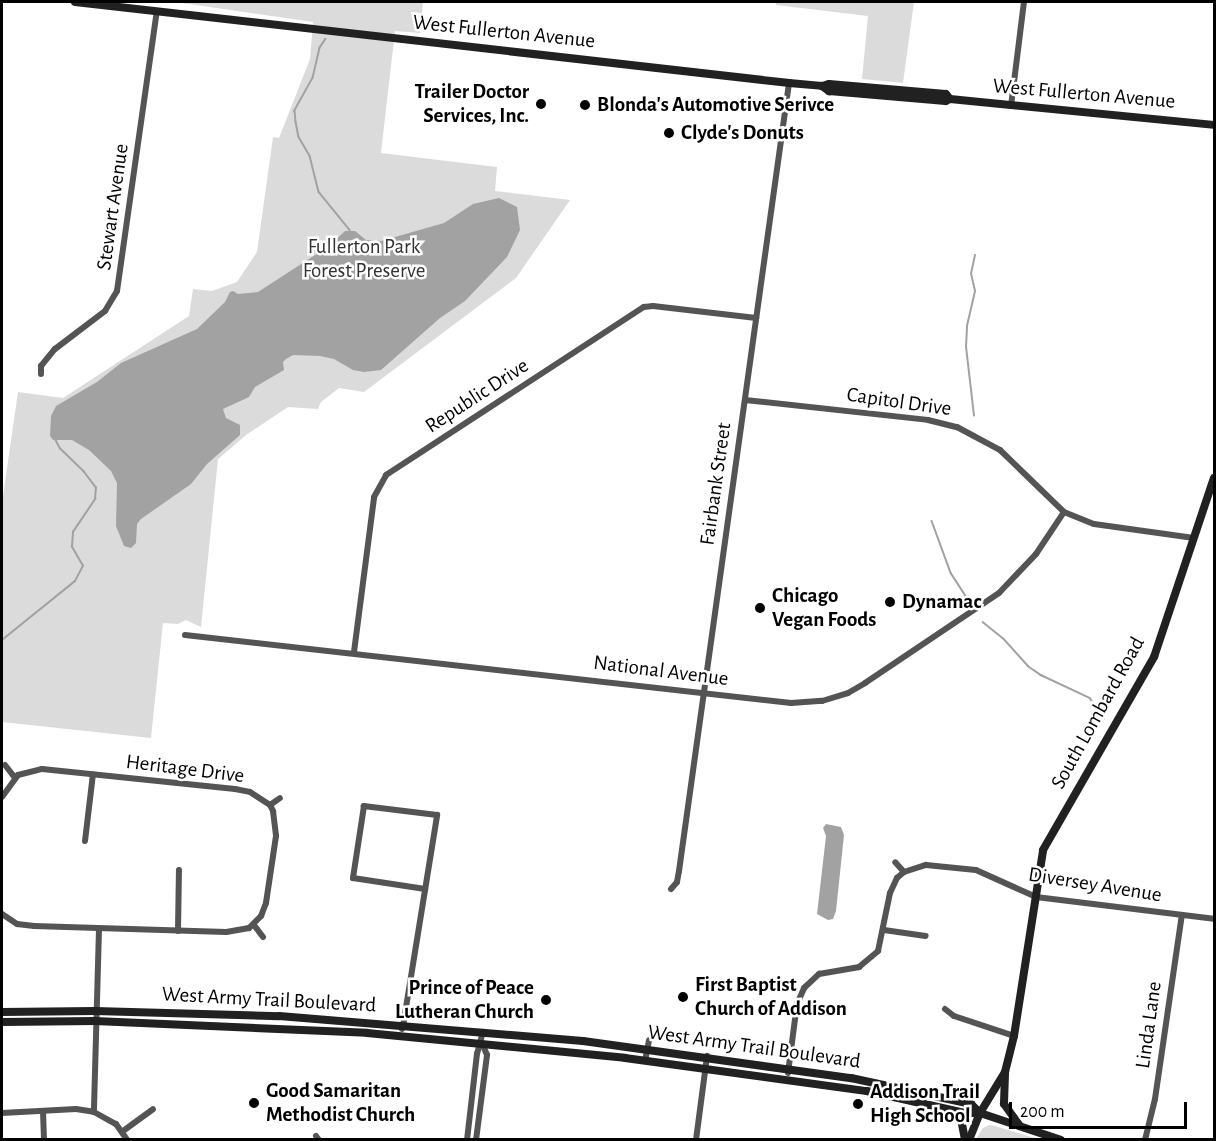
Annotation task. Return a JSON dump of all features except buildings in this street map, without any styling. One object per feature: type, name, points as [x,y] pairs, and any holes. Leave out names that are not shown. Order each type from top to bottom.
[{"type":"main road","name":"West Fullerton Avenue","points":[[75,2],[822,86],[829,91],[946,101],[950,99],[1215,125]]},
{"type":"main road","name":"South Lombard Road","points":[[967,1140],[980,1113],[1005,1072],[1014,1036],[1043,850],[1154,657],[1215,478]]},
{"type":"main road","name":"West Army Trail Boulevard","points":[[2,1012],[95,1011],[279,1016],[596,1042],[648,1044],[707,1056],[869,1082],[971,1104],[980,1113]]},
{"type":"main road","points":[[278,1029],[279,1016]]},
{"type":"main road","name":"West Army Trail Boulevard","points":[[2,1022],[95,1022],[400,1035],[705,1068],[867,1091],[952,1110],[980,1113]]},
{"type":"main road","points":[[569,1053],[571,1040]]},
{"type":"main road","points":[[595,1055],[596,1042]]},
{"type":"main road","points":[[1005,1072],[1004,1104],[1019,1125]]},
{"type":"main road","points":[[867,1091],[869,1082]]},
{"type":"main road","points":[[952,1110],[961,1119],[967,1140]]},
{"type":"main road","points":[[980,1113],[1060,1140]]},
{"type":"street","points":[[1011,106],[1024,2]]},
{"type":"street","name":"Stewart Avenue","points":[[41,374],[41,366],[55,349],[105,311],[117,291],[157,11]]},
{"type":"street","name":"Fairbank Street","points":[[671,889],[677,882],[679,871],[789,83]]},
{"type":"street","name":"Republic Drive","points":[[354,652],[374,497],[386,475],[644,307],[653,306],[756,318]]},
{"type":"street","name":"Capitol Drive","points":[[745,400],[928,420],[957,426],[1000,450],[1065,512],[1094,524],[1194,538]]},
{"type":"street","name":"National Avenue","points":[[185,635],[354,652],[796,704],[822,701],[848,693],[999,593],[1036,554],[1065,512]]},
{"type":"street","points":[[2,797],[15,778],[5,765]]},
{"type":"street","name":"Heritage Drive","points":[[15,778],[32,770],[42,769],[235,789],[250,792],[270,805]]},
{"type":"street","points":[[85,842],[93,774]]},
{"type":"street","points":[[2,914],[25,926],[226,932],[249,928],[254,925],[266,903],[276,836],[273,811],[270,805],[280,798]]},
{"type":"street","points":[[400,1035],[403,1026],[437,815],[363,806],[353,878],[425,889]]},
{"type":"street","points":[[786,1080],[797,1004],[804,988],[819,974],[853,969],[869,961],[880,946],[890,893],[897,878],[904,872],[895,862]]},
{"type":"street","name":"Diversey Avenue","points":[[904,872],[926,866],[976,870],[1036,900],[1215,919]]},
{"type":"street","points":[[178,931],[179,870]]},
{"type":"street","name":"Linda Lane","points":[[1145,1140],[1155,1099],[1182,915]]},
{"type":"street","points":[[254,925],[262,937]]},
{"type":"street","points":[[94,1112],[99,928]]},
{"type":"street","points":[[884,930],[926,936]]},
{"type":"street","points":[[945,1009],[954,1016],[1014,1036]]},
{"type":"street","points":[[467,1140],[477,1054],[482,1043],[483,1032]]},
{"type":"street","points":[[476,1140],[488,1055],[482,1043]]},
{"type":"street","points":[[645,1061],[648,1044]]},
{"type":"street","points":[[696,1140],[707,1056]]},
{"type":"street","points":[[2,1113],[76,1109],[94,1112],[123,1131],[127,1140]]},
{"type":"street","points":[[123,1131],[153,1109]]},
{"type":"street","points":[[43,1111],[44,1140]]},
{"type":"green space","name":"Fullerton Park Forest Preserve","points":[[175,2],[423,2],[420,33],[395,31],[381,153],[497,167],[495,191],[570,200],[516,278],[364,392],[339,388],[321,402],[318,409],[288,407],[246,435],[218,459],[201,627],[186,620],[178,624],[163,623],[151,738],[2,722],[2,503],[18,392],[63,398],[189,316],[193,289],[212,291],[237,282],[257,252],[273,137],[279,138],[310,59],[313,22]]},
{"type":"green space","points":[[776,2],[914,2],[903,83],[862,79],[868,16],[776,5]]},
{"type":"green space","points":[[989,1125],[1038,1139],[976,1139],[983,1128]]},
{"type":"shaded area","points":[[499,198],[517,207],[520,230],[507,257],[465,301],[440,318],[381,370],[364,372],[353,370],[334,359],[320,356],[293,355],[286,359],[283,362],[284,370],[255,387],[249,397],[223,409],[226,418],[240,425],[240,435],[207,464],[191,484],[141,519],[137,524],[136,543],[131,548],[124,546],[116,526],[117,483],[111,471],[89,450],[72,440],[53,440],[50,436],[51,416],[56,406],[97,382],[121,363],[197,329],[225,302],[230,292],[238,294],[258,292],[329,246],[345,231],[355,231],[366,240],[381,241],[444,223],[473,204]]},
{"type":"shaded area","points":[[826,824],[841,827],[844,835],[836,911],[833,919],[828,920],[817,914],[826,836],[823,828]]},
{"type":"waterway","points":[[326,39],[320,48],[313,78],[295,111],[296,122],[299,137],[310,156],[319,192],[350,230]]},
{"type":"waterway","points":[[974,416],[966,347],[967,326],[975,291],[971,274],[975,255]]},
{"type":"waterway","points":[[2,640],[75,581],[83,566],[72,547],[73,532],[95,499],[96,488],[84,472],[60,449],[56,441]]},
{"type":"waterway","points":[[932,521],[951,573],[967,598]]},
{"type":"waterway","points":[[983,622],[1004,639],[1028,666],[1041,675],[1090,698],[1104,719]]},
{"type":"place","name":"Trailer Doctor Services, Inc.","points":[[541,104]]},
{"type":"place","name":"Blonda's Automotive Serivce","points":[[585,105]]},
{"type":"place","name":"Clyde's Donuts","points":[[669,133]]},
{"type":"place","name":"Dynamac","points":[[890,602]]},
{"type":"place","name":"Chicago Vegan Foods","points":[[760,608]]},
{"type":"place","name":"First Baptist Church of Addison","points":[[683,997]]},
{"type":"place","name":"Prince of Peace Lutheran Church","points":[[546,1000]]},
{"type":"place","name":"Good Samaritan Methodist Church","points":[[254,1103]]},
{"type":"place","name":"Addison Trail High School","points":[[858,1104]]}]
